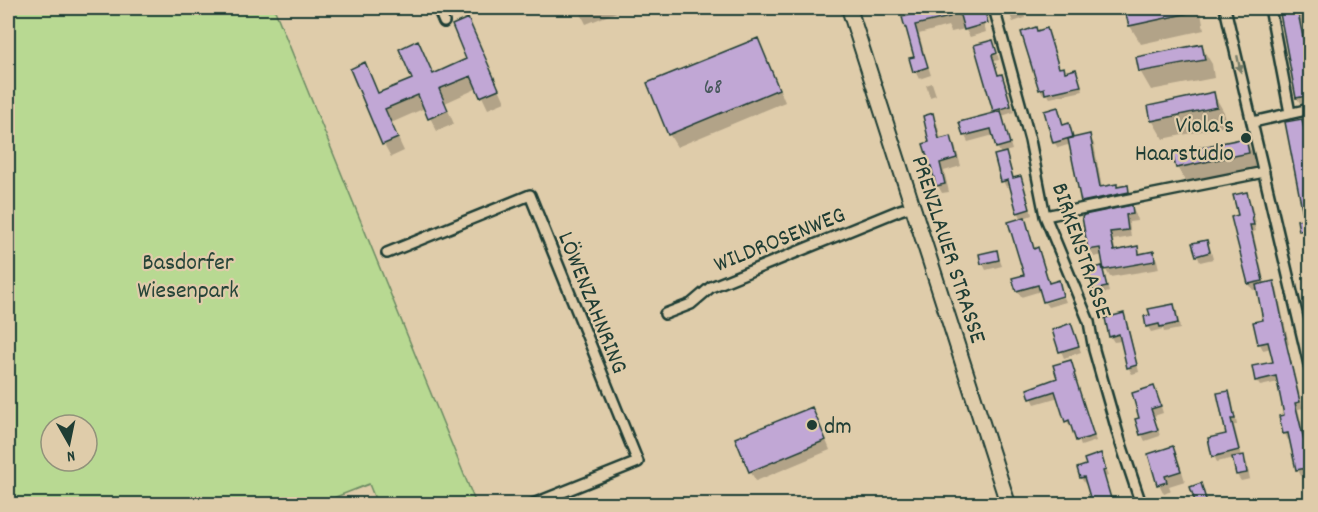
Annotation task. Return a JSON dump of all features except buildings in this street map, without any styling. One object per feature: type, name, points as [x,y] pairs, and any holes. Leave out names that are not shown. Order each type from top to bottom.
[{"type":"main road","name":"PRENZLAUER STRASSE","points":[[849,8],[1008,504]]},
{"type":"street","points":[[438,8],[444,22]]},
{"type":"street","name":"BIRKENSTRASSE","points":[[993,8],[1030,140],[1045,216],[1089,322],[1094,350],[1141,504]]},
{"type":"street","points":[[1225,8],[1311,369]]},
{"type":"street","points":[[1270,8],[1290,113]]},
{"type":"street","points":[[1253,122],[1311,110]]},
{"type":"street","points":[[1045,216],[1264,172]]},
{"type":"street","name":"LÖWENZAHNRING","points":[[387,253],[530,195],[638,462],[533,504]]},
{"type":"street","name":"WILDROSENWEG","points":[[664,314],[691,304],[711,287],[913,206]]},
{"type":"green space","name":"Basdorfer Wiesenpark","points":[[8,8],[274,8],[476,504],[426,504],[425,501],[416,504],[377,504],[369,484],[318,504],[8,504]]},
{"type":"place","name":"Viola's Haarstudio","points":[[1246,138]]},
{"type":"place","name":"dm","points":[[812,425]]}]
